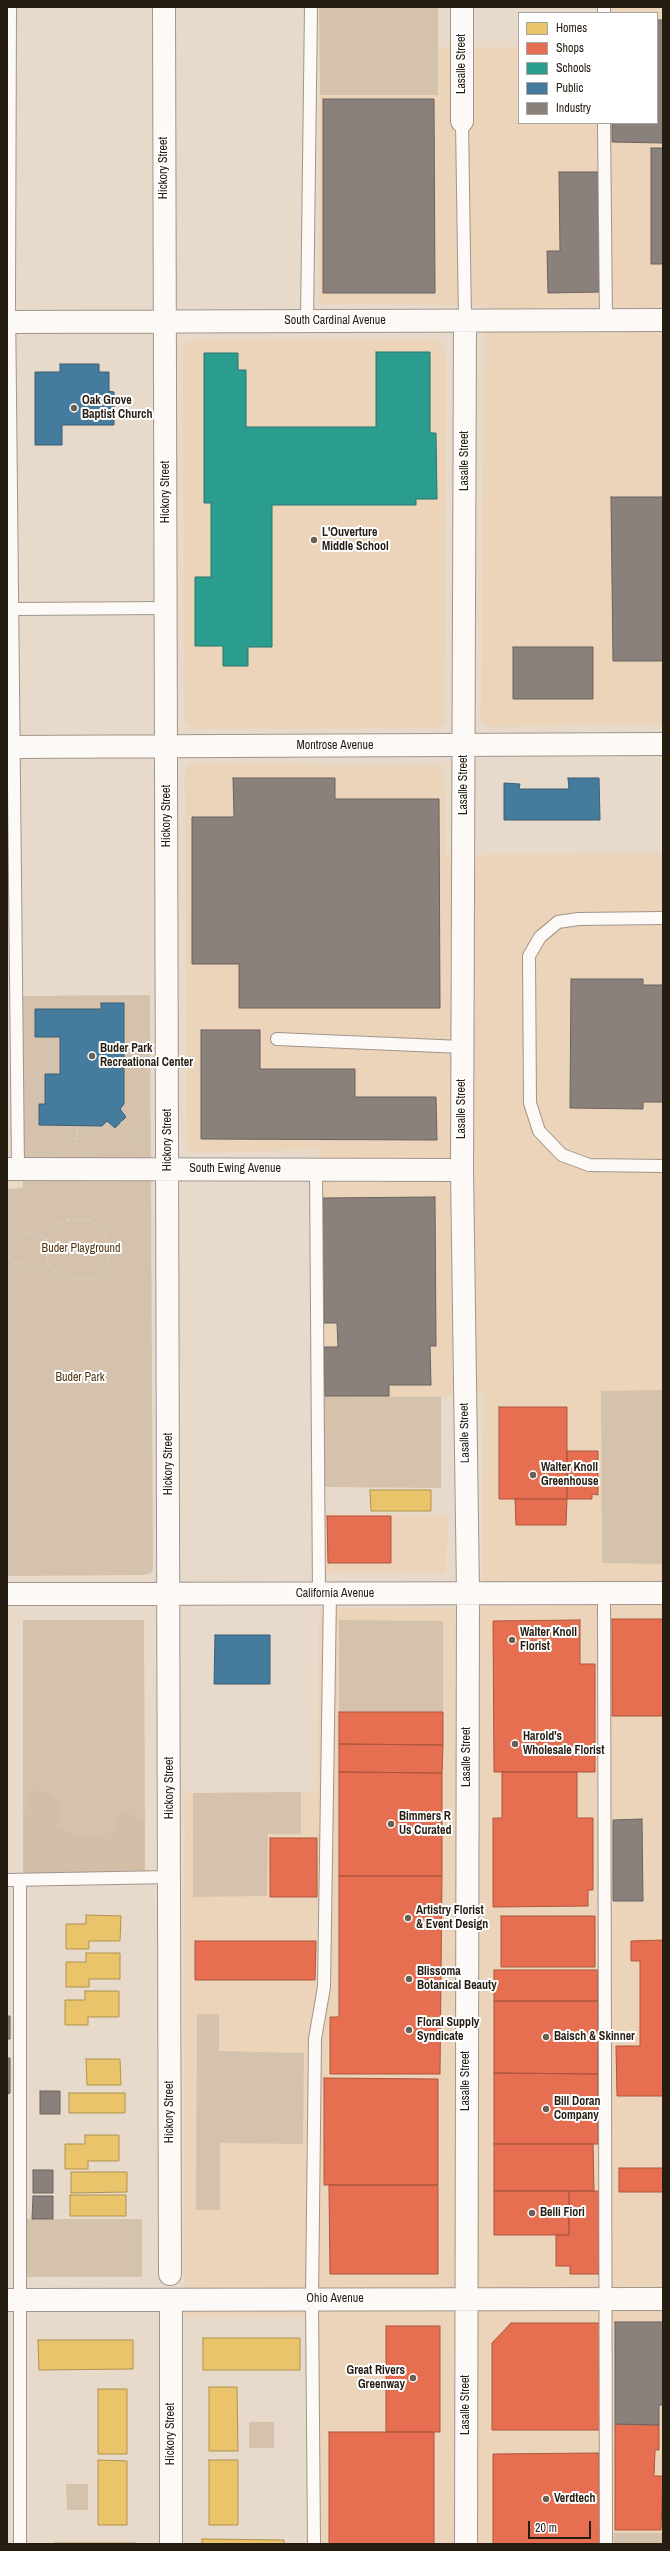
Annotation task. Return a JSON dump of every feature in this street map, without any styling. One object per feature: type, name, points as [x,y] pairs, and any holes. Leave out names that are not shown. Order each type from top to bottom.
[{"type":"street","name":"Hickory Street","points":[[164,7],[170,2274]]},
{"type":"street","name":"Lasalle Street","points":[[462,7],[462,121]]},
{"type":"street","name":"South Cardinal Avenue","points":[[8,322],[307,320],[465,322],[663,320]]},
{"type":"street","name":"Lasalle Street","points":[[465,322],[462,1170],[468,1593],[466,2544]]},
{"type":"street","name":"Montrose Avenue","points":[[10,747],[663,744]]},
{"type":"street","name":"South Ewing Avenue","points":[[12,1169],[168,1168],[462,1170]]},
{"type":"street","name":"California Avenue","points":[[7,1594],[663,1594]]},
{"type":"street","name":"Ohio Avenue","points":[[13,2300],[663,2298]]},
{"type":"street","name":"Hickory Street","points":[[170,2300],[171,2544]]},
{"type":"lane","points":[[10,7],[8,322],[12,609],[10,747],[12,1169]]},
{"type":"lane","points":[[307,320],[311,7]]},
{"type":"lane","points":[[462,121],[465,322]]},
{"type":"lane","points":[[604,124],[606,321]]},
{"type":"lane","points":[[12,609],[166,608]]},
{"type":"lane","points":[[663,918],[578,919],[558,922],[540,937],[530,956],[530,1103],[539,1131],[562,1155],[589,1165],[663,1166]]},
{"type":"lane","points":[[277,1039],[462,1047]]},
{"type":"lane","points":[[314,2544],[312,2299],[316,2039],[324,1987],[324,1594],[316,1169]]},
{"type":"lane","points":[[604,1594],[606,2544]]},
{"type":"lane","points":[[7,1880],[170,1877]]},
{"type":"lane","points":[[20,1880],[13,2300],[20,2544]]},
{"type":"path","points":[[24,770],[146,772]]},
{"type":"path","points":[[121,1122],[147,1148]]},
{"type":"path","points":[[77,1148],[77,1128],[106,1128],[110,1124]]},
{"type":"path","points":[[68,1220],[92,1220],[100,1223],[108,1240],[108,1266],[100,1276],[91,1279],[74,1279],[61,1276],[50,1267],[47,1260],[47,1239],[60,1223],[68,1220]]},
{"type":"path","points":[[7,1237],[18,1232],[26,1232],[47,1239]]},
{"type":"path","points":[[7,1253],[11,1259],[29,1267],[50,1267]]},
{"type":"shaded area","points":[[607,7],[663,7],[663,725],[487,727],[481,721],[484,306],[319,303],[320,47],[518,47],[518,124],[658,124],[658,12],[607,12]]},
{"type":"shaded area","name":"L'Ouverture Middle School","points":[[196,339],[436,340],[444,346],[446,359],[445,722],[439,728],[190,729],[184,722],[183,349],[187,342]]},
{"type":"shaded area","points":[[190,764],[436,765],[443,769],[445,780],[446,855],[663,853],[663,2544],[310,2544],[307,2316],[184,2316],[185,1793],[317,1792],[319,1608],[482,1609],[483,1392],[441,1397],[323,1396],[320,1150],[191,1152],[187,1148],[185,770]]},
{"type":"shaded area","points":[[324,1514],[448,1515],[446,1570],[440,1573],[325,1573]]},
{"type":"shaded area","points":[[36,1789],[50,1793],[60,1804],[59,1825],[75,1834],[97,1838],[115,1828],[121,1814],[132,1813],[145,1823],[145,1873],[23,1875],[23,1817],[27,1799]]},
{"type":"green space","points":[[319,7],[438,7],[438,95],[320,95]]},
{"type":"green space","name":"Buder Park","points":[[150,995],[153,1569],[151,1573],[143,1575],[7,1576],[7,1189],[23,1188],[22,996]]},
{"type":"green space","points":[[663,1390],[663,1564],[602,1563],[601,1391]]},
{"type":"green space","points":[[323,1396],[441,1397],[441,1488],[322,1487]]},
{"type":"green space","points":[[23,1620],[144,1620],[145,1823],[132,1813],[115,1828],[97,1838],[75,1834],[59,1825],[59,1804],[50,1793],[27,1799],[23,1817]]},
{"type":"green space","points":[[339,1620],[443,1621],[443,1712],[339,1712]]},
{"type":"green space","points":[[301,1792],[301,1834],[268,1834],[267,1896],[193,1897],[193,1793]]},
{"type":"green space","points":[[197,2014],[219,2014],[219,2051],[304,2053],[303,2144],[220,2143],[220,2210],[196,2210]]},
{"type":"green space","points":[[26,2219],[142,2219],[142,2277],[26,2277]]},
{"type":"green space","points":[[249,2422],[274,2422],[274,2448],[249,2448]]},
{"type":"green space","points":[[66,2484],[88,2484],[88,2510],[67,2510]]},
{"type":"green space","points":[[614,2533],[663,2533],[663,2544],[614,2544]]},
{"type":"building: Homes","points":[[370,1490],[431,1490],[431,1511],[371,1511]]},
{"type":"building: Homes","points":[[86,1915],[121,1916],[120,1941],[89,1941],[89,1949],[66,1949],[66,1924],[86,1924]]},
{"type":"building: Homes","points":[[86,1953],[120,1953],[120,1979],[89,1979],[89,1987],[66,1987],[66,1962],[86,1962]]},
{"type":"building: Homes","points":[[85,1991],[119,1991],[119,2017],[88,2017],[88,2025],[65,2025],[65,2000],[85,2000]]},
{"type":"building: Homes","points":[[86,2059],[120,2059],[121,2085],[87,2085]]},
{"type":"building: Homes","points":[[69,2093],[125,2093],[125,2113],[69,2113]]},
{"type":"building: Homes","points":[[85,2135],[119,2135],[119,2161],[88,2161],[88,2169],[65,2169],[65,2144],[85,2144]]},
{"type":"building: Homes","points":[[71,2172],[127,2172],[127,2192],[71,2193]]},
{"type":"building: Homes","points":[[70,2195],[126,2195],[126,2216],[70,2216]]},
{"type":"building: Homes","points":[[203,2338],[300,2338],[300,2370],[203,2370]]},
{"type":"building: Homes","points":[[38,2340],[133,2340],[133,2369],[39,2370]]},
{"type":"building: Homes","points":[[209,2387],[237,2387],[238,2451],[209,2451]]},
{"type":"building: Homes","points":[[98,2389],[127,2389],[127,2454],[98,2454]]},
{"type":"building: Homes","points":[[98,2460],[127,2461],[127,2525],[98,2525]]},
{"type":"building: Homes","points":[[209,2460],[238,2460],[238,2525],[209,2525]]},
{"type":"building: Homes","points":[[202,2539],[284,2540],[284,2544],[202,2544]]},
{"type":"building: Homes","points":[[136,2543],[136,2544],[55,2544]]},
{"type":"building: Shops","name":"Walter Knoll Greenhouse","points":[[499,1407],[567,1407],[567,1499],[499,1499]]},
{"type":"building: Shops","points":[[567,1451],[598,1451],[598,1495],[592,1494],[592,1499],[567,1499]]},
{"type":"building: Shops","points":[[515,1499],[567,1499],[566,1525],[516,1525]]},
{"type":"building: Shops","points":[[327,1516],[391,1516],[391,1563],[328,1563]]},
{"type":"building: Shops","points":[[612,1619],[663,1619],[663,1716],[612,1716]]},
{"type":"building: Shops","points":[[580,1620],[580,1664],[595,1664],[595,1772],[494,1772],[493,1621]]},
{"type":"building: Shops","points":[[339,1712],[443,1712],[443,1745],[339,1744]]},
{"type":"building: Shops","points":[[339,1744],[443,1745],[442,1773],[339,1772]]},
{"type":"building: Shops","name":"Bimmers R Us Curated","points":[[339,1772],[442,1773],[442,1876],[339,1876]]},
{"type":"building: Shops","points":[[502,1772],[577,1772],[577,1818],[593,1818],[593,1890],[588,1890],[588,1906],[493,1907],[493,1818],[502,1818]]},
{"type":"building: Shops","points":[[270,1838],[317,1838],[317,1897],[270,1897]]},
{"type":"building: Shops","points":[[339,1876],[442,1876],[440,2074],[330,2074],[330,2017],[339,2017]]},
{"type":"building: Shops","points":[[501,1916],[595,1916],[595,1967],[501,1967]]},
{"type":"building: Shops","points":[[663,1940],[663,2096],[617,2096],[616,2046],[640,2046],[640,1961],[631,1961],[631,1941]]},
{"type":"building: Shops","points":[[195,1941],[316,1941],[315,1980],[195,1980]]},
{"type":"building: Shops","points":[[494,1970],[598,1970],[598,2001],[494,2001]]},
{"type":"building: Shops","name":"Baisch & Skinner","points":[[494,2001],[598,2001],[598,2074],[494,2073]]},
{"type":"building: Shops","name":"Bill Doran Company","points":[[494,2073],[598,2074],[598,2144],[494,2144]]},
{"type":"building: Shops","points":[[324,2078],[438,2079],[438,2185],[324,2185]]},
{"type":"building: Shops","points":[[494,2144],[593,2144],[594,2191],[494,2191]]},
{"type":"building: Shops","points":[[619,2168],[663,2168],[663,2192],[619,2192]]},
{"type":"building: Shops","points":[[329,2185],[438,2185],[438,2274],[330,2274]]},
{"type":"building: Shops","name":"Belli Fiori","points":[[494,2191],[569,2191],[569,2235],[494,2235]]},
{"type":"building: Shops","points":[[569,2191],[599,2191],[599,2274],[570,2274],[570,2266],[556,2266],[556,2235],[569,2235]]},
{"type":"building: Shops","points":[[511,2323],[600,2323],[600,2430],[492,2430],[492,2343]]},
{"type":"building: Shops","name":"Great Rivers Greenway","points":[[386,2326],[440,2326],[440,2432],[386,2432]]},
{"type":"building: Shops","points":[[615,2424],[659,2425],[659,2450],[655,2450],[654,2476],[663,2476],[661,2530],[615,2530]]},
{"type":"building: Shops","points":[[329,2432],[434,2432],[434,2544],[329,2544]]},
{"type":"building: Shops","name":"Verdtech","points":[[599,2453],[600,2544],[493,2544],[493,2454]]},
{"type":"building: Schools","name":"L'Ouverture Middle School","points":[[376,352],[430,352],[430,433],[436,433],[437,499],[416,499],[416,505],[272,505],[272,647],[248,647],[248,666],[223,666],[223,646],[195,646],[195,577],[211,577],[211,503],[204,503],[204,353],[238,353],[238,370],[246,370],[246,427],[376,427]]},
{"type":"building: Public","name":"Oak Grove Baptist Church","points":[[60,364],[99,364],[99,372],[109,372],[109,391],[114,392],[114,425],[62,425],[62,445],[35,445],[35,372],[60,372]]},
{"type":"building: Public","points":[[568,778],[599,778],[600,820],[504,820],[504,783],[520,784],[519,789],[569,789]]},
{"type":"building: Public","name":"Buder Park Recreational Center","points":[[101,1003],[124,1003],[124,1104],[120,1109],[126,1117],[115,1128],[107,1121],[102,1126],[39,1125],[39,1104],[45,1104],[45,1074],[60,1074],[60,1037],[35,1037],[35,1009],[101,1009]]},
{"type":"building: Public","points":[[215,1635],[270,1635],[270,1684],[214,1684]]},
{"type":"building: Industry","points":[[658,20],[663,20],[663,143],[612,142],[612,124],[658,124]]},
{"type":"building: Industry","points":[[323,99],[434,99],[435,293],[323,293]]},
{"type":"building: Industry","points":[[651,148],[663,148],[663,264],[651,264]]},
{"type":"building: Industry","points":[[559,172],[598,172],[599,292],[548,293],[547,251],[560,251]]},
{"type":"building: Industry","points":[[611,497],[663,497],[663,661],[613,661]]},
{"type":"building: Industry","points":[[513,647],[593,647],[593,699],[513,699]]},
{"type":"building: Industry","points":[[233,778],[335,778],[335,799],[439,799],[440,1008],[239,1008],[239,964],[192,964],[192,817],[234,817]]},
{"type":"building: Industry","points":[[571,979],[643,979],[643,985],[663,985],[663,1102],[643,1102],[643,1109],[570,1108]]},
{"type":"building: Industry","points":[[201,1030],[260,1030],[260,1069],[355,1069],[355,1097],[436,1097],[437,1140],[201,1139]]},
{"type":"building: Industry","points":[[435,1197],[436,1346],[430,1346],[431,1385],[389,1385],[389,1396],[325,1396],[324,1347],[338,1347],[337,1323],[324,1323],[323,1198]]},
{"type":"building: Industry","points":[[642,1819],[643,1901],[613,1901],[613,1820]]},
{"type":"building: Industry","points":[[7,2016],[10,2016],[10,2039],[7,2039]]},
{"type":"building: Industry","points":[[7,2058],[10,2058],[10,2093],[8,2094]]},
{"type":"building: Industry","points":[[40,2091],[60,2091],[60,2114],[40,2114]]},
{"type":"building: Industry","points":[[33,2170],[53,2170],[53,2193],[33,2193]]},
{"type":"building: Industry","points":[[33,2196],[53,2196],[53,2219],[32,2219]]},
{"type":"building: Industry","points":[[615,2322],[663,2322],[663,2405],[659,2405],[659,2425],[615,2424]]},
{"type":"place","name":"Oak Grove Baptist Church","points":[[74,408]]},
{"type":"place","name":"L'Ouverture Middle School","points":[[314,540]]},
{"type":"place","name":"Buder Park Recreational Center","points":[[92,1056]]},
{"type":"place","name":"Walter Knoll Greenhouse","points":[[533,1475]]},
{"type":"place","name":"Walter Knoll Florist","points":[[512,1640]]},
{"type":"place","name":"Harold's Wholesale Florist","points":[[515,1744]]},
{"type":"place","name":"Bimmers R Us Curated","points":[[391,1824]]},
{"type":"place","name":"Artistry Florist & Event Design","points":[[408,1918]]},
{"type":"place","name":"Blissoma Botanical Beauty","points":[[409,1979]]},
{"type":"place","name":"Floral Supply Syndicate","points":[[409,2030]]},
{"type":"place","name":"Baisch & Skinner","points":[[546,2037]]},
{"type":"place","name":"Bill Doran Company","points":[[546,2109]]},
{"type":"place","name":"Belli Fiori","points":[[532,2213]]},
{"type":"place","name":"Great Rivers Greenway","points":[[413,2378]]},
{"type":"place","name":"Verdtech","points":[[546,2499]]},
{"type":"park label","name":"Buder Playground","points":[[81,1249]]}]
